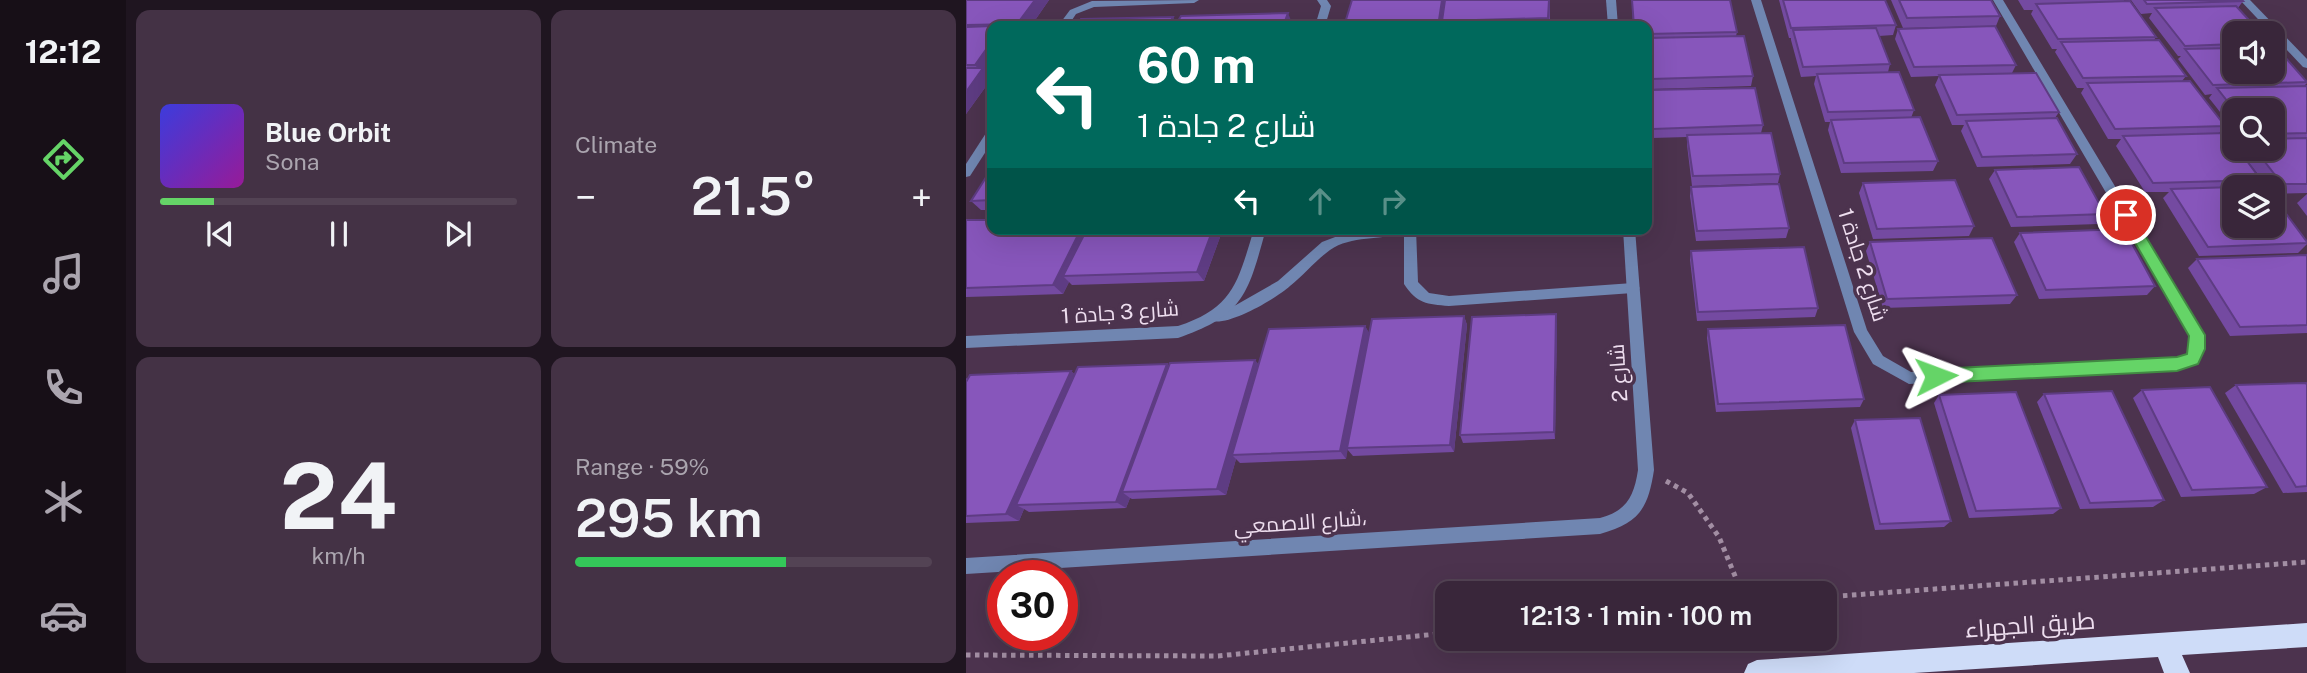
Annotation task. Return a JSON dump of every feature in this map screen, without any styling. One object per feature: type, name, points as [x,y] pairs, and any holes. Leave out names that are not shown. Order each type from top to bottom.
[{"type":"highway","name":"طريق الجهراء","points":[[1757,673],[1941,666],[2165,644],[2307,635]]},
{"type":"highway","points":[[2165,644],[2177,673]]},
{"type":"street","points":[[1067,21],[1073,12],[1092,4],[1194,0]]},
{"type":"street","points":[[1321,0],[1326,6],[1322,21]]},
{"type":"street","points":[[1611,0],[1613,21]]},
{"type":"street","name":"شارع 2 جادة 1","points":[[1756,0],[1861,332],[1878,360],[1909,377],[2177,364],[2192,359],[2197,349],[2197,335],[1998,0]]},
{"type":"street","points":[[2245,0],[2306,63]]},
{"type":"street","points":[[966,173],[987,141]]},
{"type":"street","name":"شارع 3 جادة 1","points":[[966,342],[1178,332],[1198,327],[1217,317],[1242,287],[1258,235]]},
{"type":"street","points":[[1217,317],[1241,309],[1283,285],[1327,245],[1359,235]]},
{"type":"street","points":[[1410,235],[1411,284],[1425,298],[1450,301],[1633,288]]},
{"type":"street","name":"شارع 2","points":[[1629,235],[1646,470],[1643,493],[1633,512]]},
{"type":"street","name":"شارع الاصمعي،","points":[[966,566],[1600,526],[1619,522],[1633,512]]},
{"type":"path","points":[[1646,470],[1688,493],[1719,537],[1737,581]]},
{"type":"path","points":[[1837,596],[2307,562]]},
{"type":"path","points":[[966,655],[1218,656],[1435,634]]},
{"type":"building","points":[[966,0],[1035,0],[1019,21],[987,21],[987,25],[966,25]]},
{"type":"building","points":[[1352,0],[1442,0],[1439,20],[1346,21]]},
{"type":"building","points":[[1445,0],[1549,0],[1548,18],[1442,21]]},
{"type":"building","points":[[1632,0],[1730,0],[1737,32],[1652,34],[1652,21],[1634,21]]},
{"type":"building","points":[[1783,0],[1885,0],[1896,25],[1791,28]]},
{"type":"building","points":[[1899,0],[1991,0],[2000,16],[1907,18]]},
{"type":"building","points":[[2144,0],[2242,0],[2243,1],[2147,4]]},
{"type":"building","points":[[2130,1],[2156,37],[2058,39],[2036,4]]},
{"type":"building","points":[[2236,6],[2250,21],[2222,21],[2222,45],[2185,46],[2155,8]]},
{"type":"building","points":[[1288,13],[1285,21],[1178,21],[1181,16]]},
{"type":"building","points":[[1173,17],[1171,21],[1080,21]]},
{"type":"building","points":[[987,26],[987,48],[975,65],[966,65],[966,27]]},
{"type":"building","points":[[1995,26],[2016,65],[1914,67],[1898,29]]},
{"type":"building","points":[[1876,28],[1890,64],[1803,67],[1793,30]]},
{"type":"building","points":[[1744,36],[1753,76],[1652,79],[1652,38]]},
{"type":"building","points":[[2159,40],[2186,76],[2083,78],[2061,42]]},
{"type":"building","points":[[2222,48],[2222,84],[2244,84],[2213,85],[2185,49]]},
{"type":"building","points":[[2285,57],[2307,82],[2285,83]]},
{"type":"building","points":[[966,68],[983,68],[966,92]]},
{"type":"building","points":[[1899,72],[1914,110],[1828,112],[1817,74]]},
{"type":"building","points":[[2036,73],[2059,112],[1957,115],[1939,75]]},
{"type":"building","points":[[2190,81],[2222,122],[2222,126],[2115,129],[2087,83]]},
{"type":"building","points":[[2307,86],[2307,133],[2285,134],[2285,98],[2225,98],[2217,88]]},
{"type":"building","points":[[1755,88],[1763,125],[1653,129],[1652,90]]},
{"type":"building","points":[[1920,117],[1938,161],[1844,163],[1831,120]]},
{"type":"building","points":[[2057,118],[2077,154],[1982,157],[1966,121]]},
{"type":"building","points":[[1771,133],[1780,174],[1693,176],[1687,135]]},
{"type":"building","points":[[2222,133],[2222,161],[2247,161],[2257,175],[2222,175],[2222,181],[2153,183],[2123,136]]},
{"type":"building","points":[[2307,138],[2307,184],[2285,184],[2285,175],[2275,175],[2264,161],[2285,161],[2285,139]]},
{"type":"building","points":[[2079,167],[2105,214],[2017,217],[1995,170]]},
{"type":"building","points":[[987,176],[987,200],[971,201]]},
{"type":"building","points":[[1955,180],[1974,226],[1877,229],[1863,183]]},
{"type":"building","points":[[1779,184],[1789,228],[1697,231],[1691,187]]},
{"type":"building","points":[[2222,187],[2222,238],[2285,238],[2285,212],[2307,243],[2208,247],[2171,189]]},
{"type":"building","points":[[966,220],[987,220],[987,235],[1078,235],[1053,285],[966,288]]},
{"type":"building","points":[[2124,229],[2155,286],[2046,290],[2020,233]]},
{"type":"building","points":[[1084,235],[1211,235],[1197,272],[1063,276]]},
{"type":"building","points":[[1992,238],[2017,295],[1887,299],[1870,242]]},
{"type":"building","points":[[1804,247],[1818,308],[1698,312],[1691,251]]},
{"type":"building","points":[[2307,255],[2307,325],[2240,327],[2197,259]]},
{"type":"building","points":[[1556,314],[1554,432],[1460,435],[1472,317]]},
{"type":"building","points":[[1464,316],[1450,445],[1347,448],[1372,319]]},
{"type":"building","points":[[1845,325],[1864,399],[1718,404],[1708,329]]},
{"type":"building","points":[[1365,326],[1340,451],[1232,455],[1269,329]]},
{"type":"building","points":[[1255,360],[1217,489],[1122,492],[1170,363]]},
{"type":"building","points":[[1167,364],[1116,502],[1016,505],[1078,367]]},
{"type":"building","points":[[1071,371],[1006,514],[966,516],[966,382],[970,375]]},
{"type":"building","points":[[2306,383],[2307,486],[2296,487],[2236,385]]},
{"type":"building","points":[[2210,387],[2267,487],[2192,490],[2142,390]]},
{"type":"building","points":[[2112,391],[2164,500],[2090,503],[2044,394]]},
{"type":"building","points":[[2016,392],[2061,508],[1976,511],[1939,395]]},
{"type":"building","points":[[1920,418],[1951,521],[1880,524],[1855,420]]},
{"type":"route","points":[[1936,376],[2177,364],[2192,359],[2197,349],[2197,335],[2126,215]]}]
